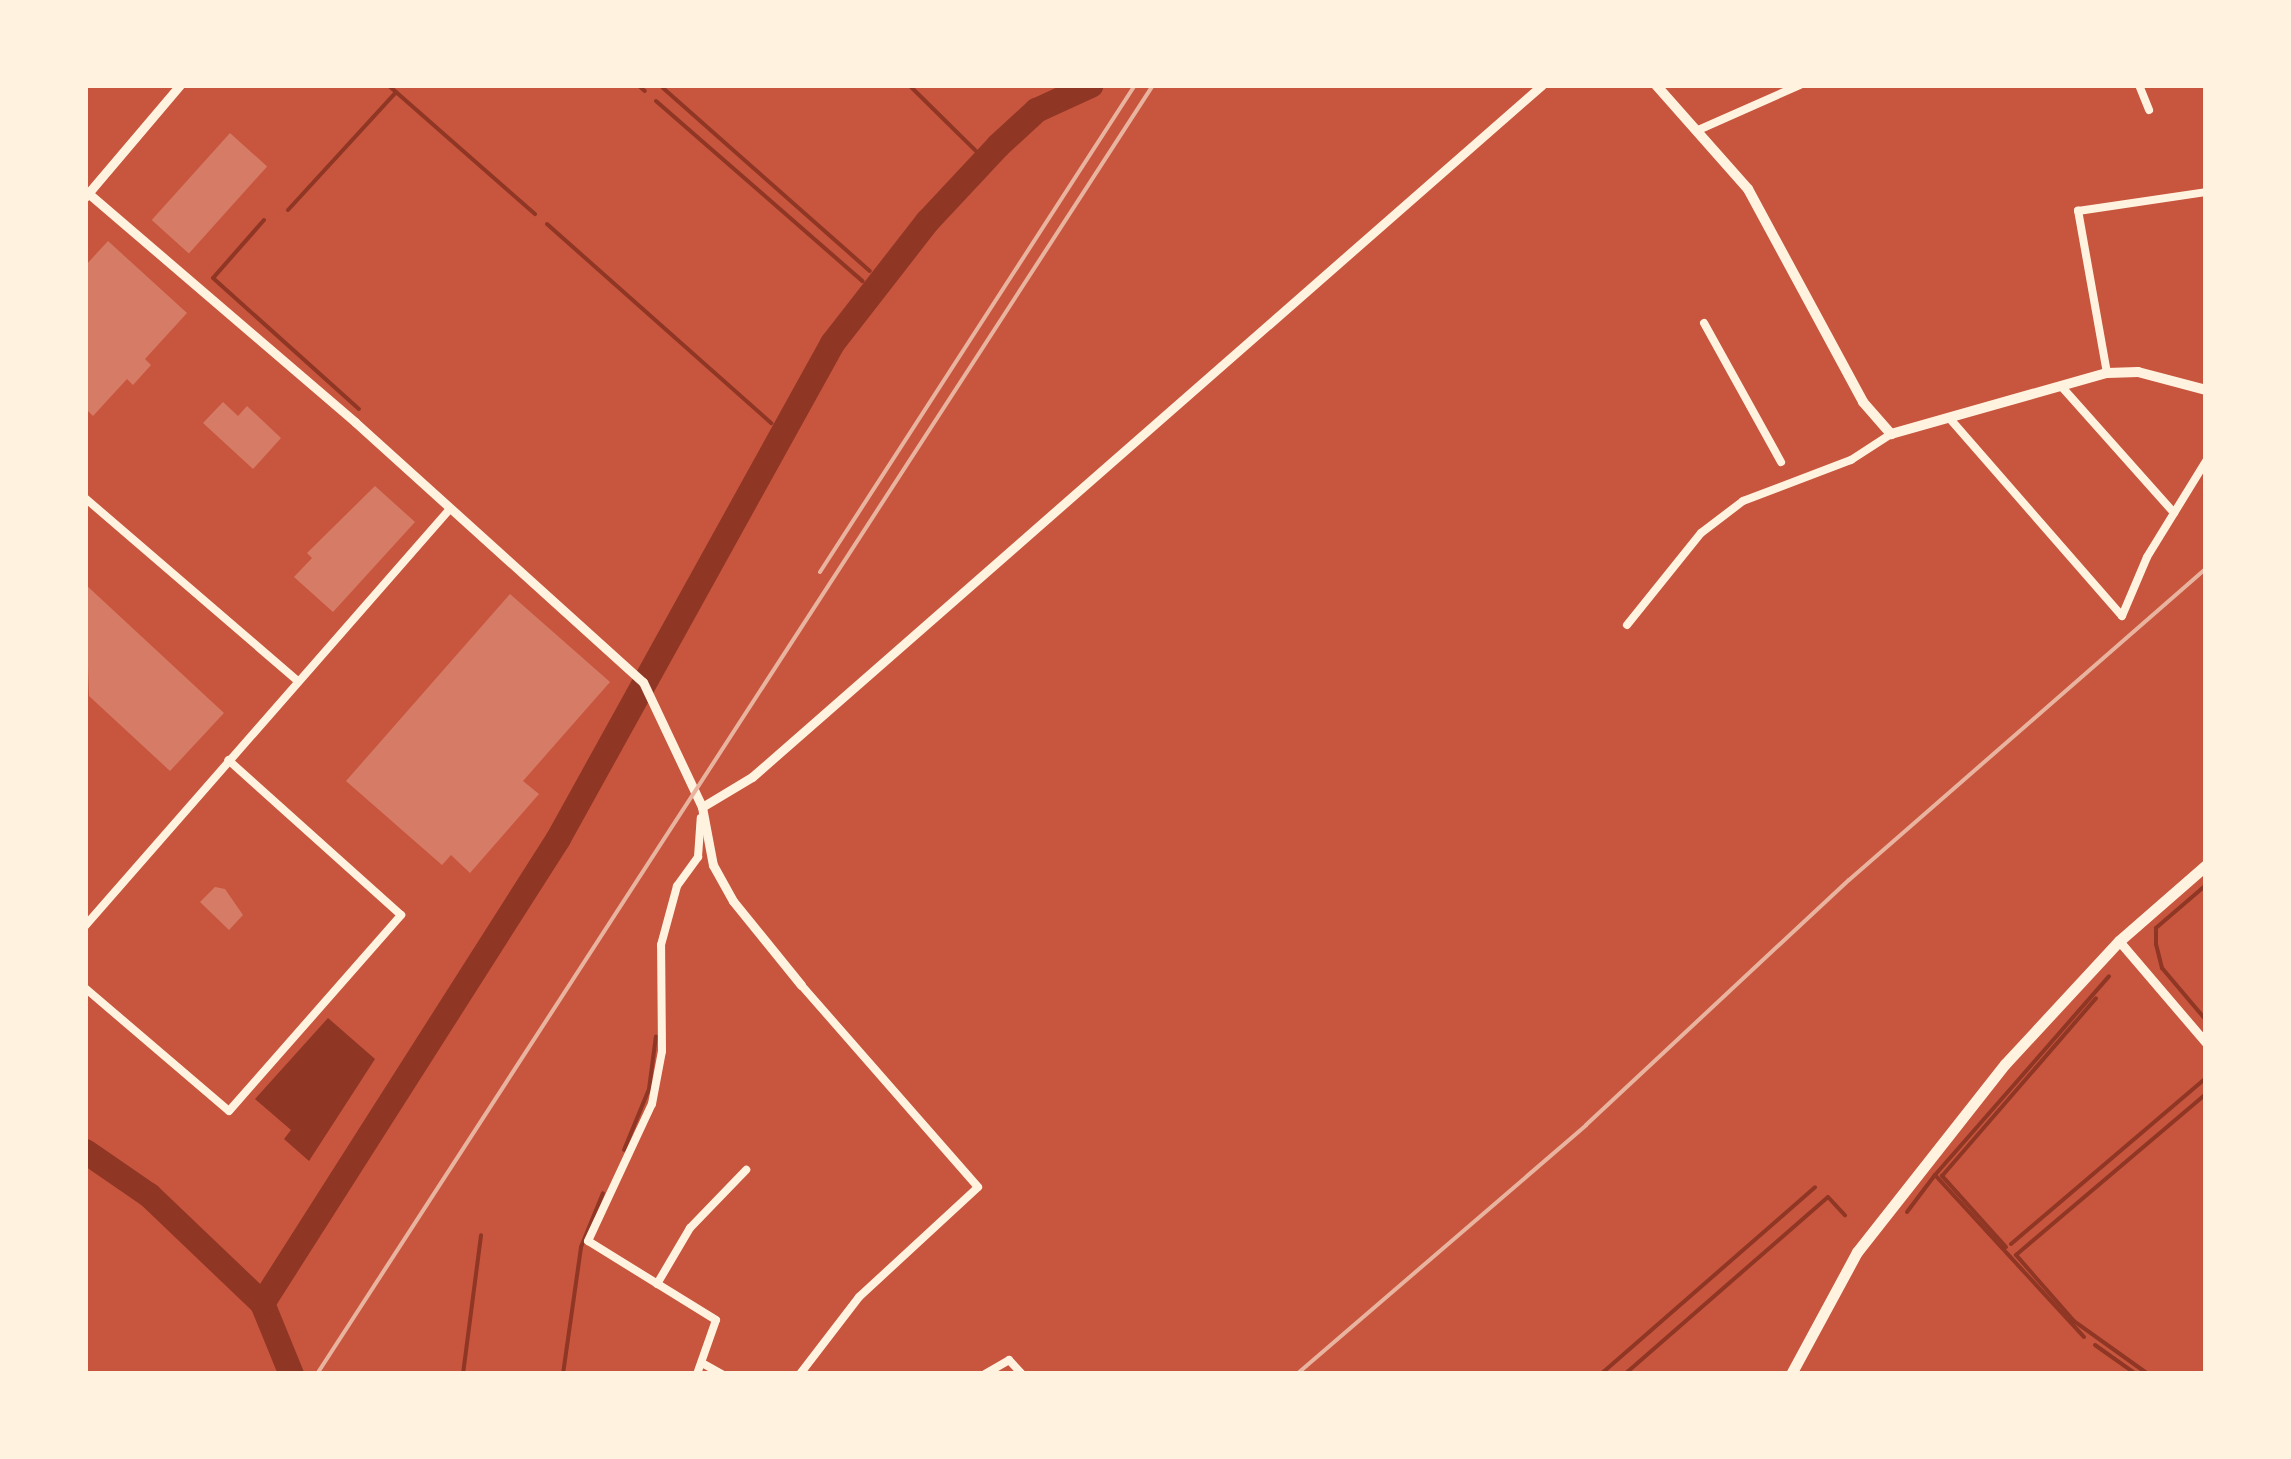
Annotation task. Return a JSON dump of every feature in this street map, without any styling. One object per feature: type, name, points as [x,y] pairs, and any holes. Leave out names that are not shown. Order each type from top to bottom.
[{"type":"main road","points":[[1656,85],[1748,189],[1863,402],[1891,434],[2107,374],[2149,374],[2206,390]]},
{"type":"main road","points":[[1791,1374],[1872,1232],[2005,1064],[2120,941],[2206,865]]},
{"type":"street","points":[[180,85],[87,195],[356,422],[448,510],[633,672],[666,720],[702,807],[713,865],[733,902],[978,1187],[859,1297],[800,1374]]},
{"type":"street","points":[[702,807],[752,776],[1542,85]]},
{"type":"street","points":[[1696,131],[1800,85]]},
{"type":"street","points":[[2139,85],[2149,110]]},
{"type":"street","points":[[2107,374],[2078,212],[2206,192]]},
{"type":"street","points":[[1704,323],[1781,462]]},
{"type":"street","points":[[2061,386],[2174,514]]},
{"type":"street","points":[[1951,420],[2122,616],[2206,461]]},
{"type":"street","points":[[1626,625],[1701,533],[1743,501],[1851,460],[1891,434]]},
{"type":"street","points":[[85,498],[298,682]]},
{"type":"street","points":[[85,926],[448,510]]},
{"type":"street","points":[[85,988],[228,1110],[401,914],[228,760]]},
{"type":"street","points":[[698,1374],[716,1320],[588,1240],[652,1104],[662,1051],[661,944],[677,886],[698,857],[702,807]]},
{"type":"street","points":[[2120,941],[2206,1042]]},
{"type":"street","points":[[657,1284],[690,1228],[746,1170]]},
{"type":"street","points":[[985,1374],[1009,1360],[1022,1374]]},
{"type":"street","points":[[702,1363],[722,1374]]},
{"type":"shaded area","points":[[328,1018],[375,1059],[309,1161],[284,1139],[291,1130],[255,1099]]},
{"type":"building","points":[[230,133],[267,166],[189,253],[152,220]]},
{"type":"building","points":[[108,241],[187,313],[145,359],[151,365],[133,385],[127,379],[93,416],[85,408],[85,266]]},
{"type":"building","points":[[223,402],[238,416],[247,406],[281,438],[253,469],[203,423]]},
{"type":"building","points":[[375,486],[415,522],[333,612],[294,577],[312,558],[307,553]]},
{"type":"building","points":[[85,584],[224,713],[170,771],[89,696]]},
{"type":"building","points":[[510,594],[610,682],[523,781],[539,794],[470,873],[451,855],[442,865],[346,781]]},
{"type":"building","points":[[215,887],[225,889],[243,915],[229,930],[200,902]]},
{"type":"waterway","points":[[388,85],[396,92]]},
{"type":"waterway","points":[[638,85],[645,91]]},
{"type":"waterway","points":[[909,85],[985,160]]},
{"type":"waterway","points":[[262,1303],[558,838],[832,343],[927,221],[998,145],[1036,110],[1090,85]]},
{"type":"waterway","points":[[663,88],[870,271]]},
{"type":"waterway","points":[[288,210],[396,92],[535,214]]},
{"type":"waterway","points":[[656,101],[862,281]]},
{"type":"waterway","points":[[264,220],[213,278],[359,409]]},
{"type":"waterway","points":[[547,224],[771,423]]},
{"type":"waterway","points":[[2206,885],[2156,928],[2162,968],[2206,1020]]},
{"type":"waterway","points":[[1935,1175],[2109,976]]},
{"type":"waterway","points":[[2006,1247],[1942,1176],[2096,998]]},
{"type":"waterway","points":[[624,1150],[649,1089],[656,1036]]},
{"type":"waterway","points":[[2011,1244],[2206,1078]]},
{"type":"waterway","points":[[2148,1374],[2074,1321],[2016,1255],[2206,1094]]},
{"type":"waterway","points":[[85,1151],[149,1195],[262,1303],[291,1374]]},
{"type":"waterway","points":[[1907,1212],[1935,1175],[2084,1337]]},
{"type":"waterway","points":[[1601,1374],[1815,1187]]},
{"type":"waterway","points":[[563,1374],[581,1247],[603,1193]]},
{"type":"waterway","points":[[1625,1374],[1828,1197],[1845,1215]]},
{"type":"waterway","points":[[463,1374],[481,1235]]},
{"type":"waterway","points":[[2095,1345],[2136,1374]]},
{"type":"railway","points":[[820,572],[1135,85]]},
{"type":"railway","points":[[317,1374],[1153,85]]},
{"type":"railway","points":[[1297,1374],[1586,1125],[1849,880],[2206,569]]}]
